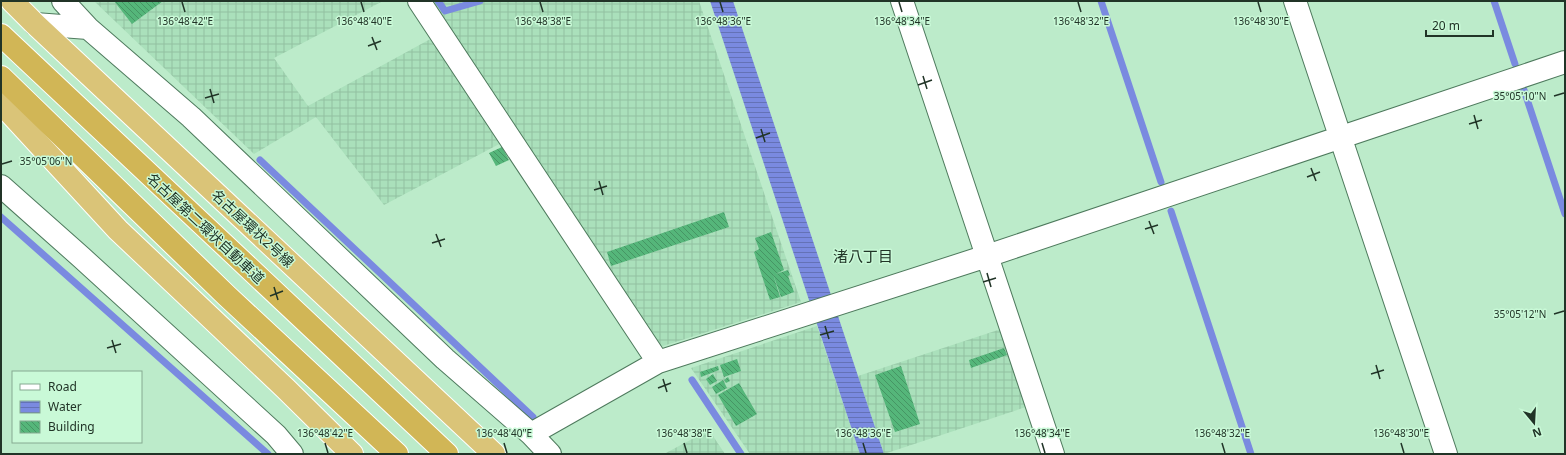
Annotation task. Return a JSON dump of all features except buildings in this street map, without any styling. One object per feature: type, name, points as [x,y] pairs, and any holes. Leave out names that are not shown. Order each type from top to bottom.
[{"type":"highway","name":"名古屋環状2号線","points":[[12,1],[494,454]]},
{"type":"highway","name":"名古屋第二環状自動車道","points":[[1,35],[447,454]]},
{"type":"highway","points":[[1,77],[222,290],[396,454]]},
{"type":"highway","points":[[1,103],[118,230],[280,382],[352,454]]},
{"type":"street","points":[[63,1],[88,28],[190,117],[445,359],[531,434],[550,454]]},
{"type":"street","points":[[419,1],[658,362]]},
{"type":"street","points":[[902,1],[1053,454]]},
{"type":"street","points":[[1295,1],[1446,454]]},
{"type":"street","points":[[35,24],[88,28]]},
{"type":"street","points":[[531,434],[658,362],[987,256],[1565,62]]},
{"type":"street","points":[[1,186],[87,262],[276,435],[292,454]]},
{"type":"shaded area","points":[[94,1],[383,1],[274,58],[308,106],[434,37],[503,142],[384,205],[316,117],[254,154]]},
{"type":"shaded area","points":[[430,1],[699,1],[801,302],[660,347]]},
{"type":"shaded area","points":[[817,326],[860,454],[750,454],[691,368]]},
{"type":"shaded area","points":[[1001,329],[1026,407],[884,454],[858,376]]},
{"type":"shaded area","points":[[709,430],[725,454],[664,454]]},
{"type":"water","points":[[710,1],[733,1],[884,454],[860,454]]},
{"type":"waterway","points":[[438,1],[445,11],[480,1]]},
{"type":"waterway","points":[[1101,1],[1161,182]]},
{"type":"waterway","points":[[1494,1],[1515,64]]},
{"type":"waterway","points":[[1524,90],[1565,214]]},
{"type":"waterway","points":[[260,160],[533,417]]},
{"type":"waterway","points":[[1171,211],[1251,454]]},
{"type":"waterway","points":[[1,217],[268,454]]},
{"type":"waterway","points":[[692,380],[741,454]]},
{"type":"district","name":"渚八丁目","points":[[863,256]]}]
